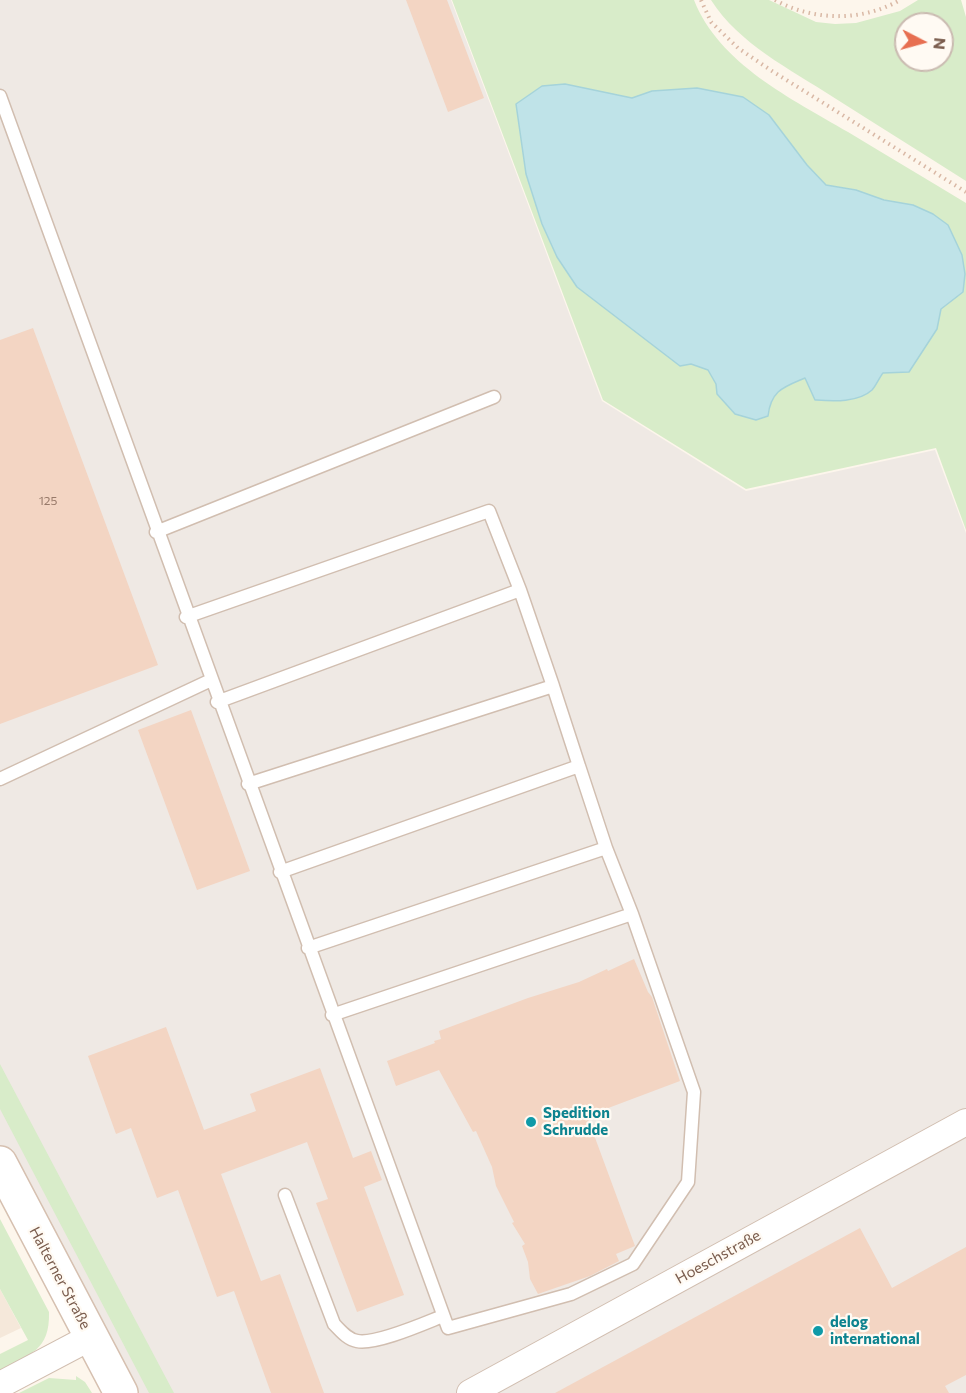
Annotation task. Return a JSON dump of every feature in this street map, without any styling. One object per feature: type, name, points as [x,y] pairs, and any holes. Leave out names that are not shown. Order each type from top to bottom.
[{"type":"main road","name":"Halterner Straße","points":[[0,1163],[121,1393]]},
{"type":"street","name":"Hoeschstraße","points":[[470,1393],[966,1122]]},
{"type":"street","points":[[0,1385],[91,1336]]},
{"type":"lane","points":[[0,96],[186,617],[447,1328],[571,1294],[633,1264],[688,1182],[694,1092],[632,914],[606,848],[520,590],[489,511],[186,617]]},
{"type":"lane","points":[[156,532],[494,397]]},
{"type":"lane","points":[[217,702],[520,590]]},
{"type":"lane","points":[[0,779],[210,681]]},
{"type":"lane","points":[[248,784],[553,686]]},
{"type":"lane","points":[[280,872],[579,766]]},
{"type":"lane","points":[[308,948],[606,848]]},
{"type":"lane","points":[[332,1016],[632,914]]},
{"type":"lane","points":[[285,1195],[334,1324],[344,1335],[358,1341],[370,1340],[414,1328],[443,1316]]},
{"type":"path","points":[[701,0],[711,22],[738,48],[966,192]]},
{"type":"path","points":[[775,0],[790,8],[817,15],[856,15],[890,6],[900,0]]},
{"type":"shaded area","points":[[0,0],[451,0],[602,401],[746,491],[935,450],[966,533],[966,1393],[121,1393],[0,1163]]},
{"type":"shaded area","points":[[0,1289],[21,1328],[0,1338]]},
{"type":"green space","points":[[452,0],[694,0],[705,23],[721,43],[759,78],[966,203],[966,530],[936,448],[746,489],[603,400]],"holes":[[[565,84],[632,98],[652,91],[769,115],[807,165],[826,185],[856,190],[884,200],[913,205],[941,309],[937,329],[883,373],[872,390],[805,377],[779,389],[769,406],[768,416],[756,420],[735,414],[717,394],[716,384],[708,370],[691,364],[557,257],[542,224],[526,174],[542,86]]]},
{"type":"green space","points":[[711,0],[769,0],[816,22],[835,24],[856,23],[894,13],[894,72],[954,72],[954,12],[896,12],[918,0],[961,0],[966,17],[966,181],[783,66],[736,30]]},
{"type":"green space","points":[[0,1064],[174,1393],[149,1393],[0,1109]]},
{"type":"green space","points":[[0,1219],[49,1312],[46,1335],[42,1343],[29,1355],[0,1370],[0,1354],[28,1340],[0,1289]]},
{"type":"green space","points":[[76,1376],[85,1382],[92,1393],[19,1393],[49,1378],[76,1380]]},
{"type":"water","points":[[565,84],[632,98],[652,91],[697,88],[743,97],[769,115],[807,165],[826,185],[856,190],[884,200],[913,205],[933,214],[948,225],[962,255],[965,274],[963,292],[941,309],[937,329],[909,372],[883,373],[866,394],[837,401],[815,400],[805,378],[785,387],[775,395],[768,416],[756,420],[735,414],[717,394],[716,384],[708,370],[691,364],[680,366],[577,287],[557,257],[542,224],[526,174],[516,104],[542,86]]},
{"type":"building","points":[[406,0],[447,0],[484,98],[448,112]]},
{"type":"building","points":[[33,328],[158,665],[0,724],[0,340]]},
{"type":"building","points":[[191,710],[250,871],[197,890],[138,730]]},
{"type":"building","name":"Spedition Schrudde","points":[[634,959],[652,997],[680,1081],[587,1116],[635,1246],[616,1254],[619,1261],[590,1276],[538,1294],[530,1279],[528,1262],[522,1246],[525,1244],[512,1223],[514,1222],[496,1186],[492,1167],[476,1131],[473,1132],[439,1070],[396,1086],[387,1061],[435,1043],[434,1041],[441,1039],[439,1031],[579,982]]},
{"type":"building","points":[[166,1027],[204,1130],[256,1111],[250,1094],[320,1068],[353,1158],[371,1151],[382,1180],[364,1187],[404,1295],[357,1312],[316,1203],[328,1199],[307,1142],[221,1174],[261,1281],[280,1274],[324,1393],[271,1393],[234,1291],[217,1297],[178,1190],[157,1198],[131,1128],[116,1134],[88,1056]]},
{"type":"building","name":"delog international","points":[[860,1228],[892,1288],[966,1247],[966,1375],[945,1386],[949,1393],[555,1393]]},
{"type":"place","name":"Spedition Schrudde","points":[[531,1122]]},
{"type":"place","name":"delog international","points":[[818,1331]]}]
